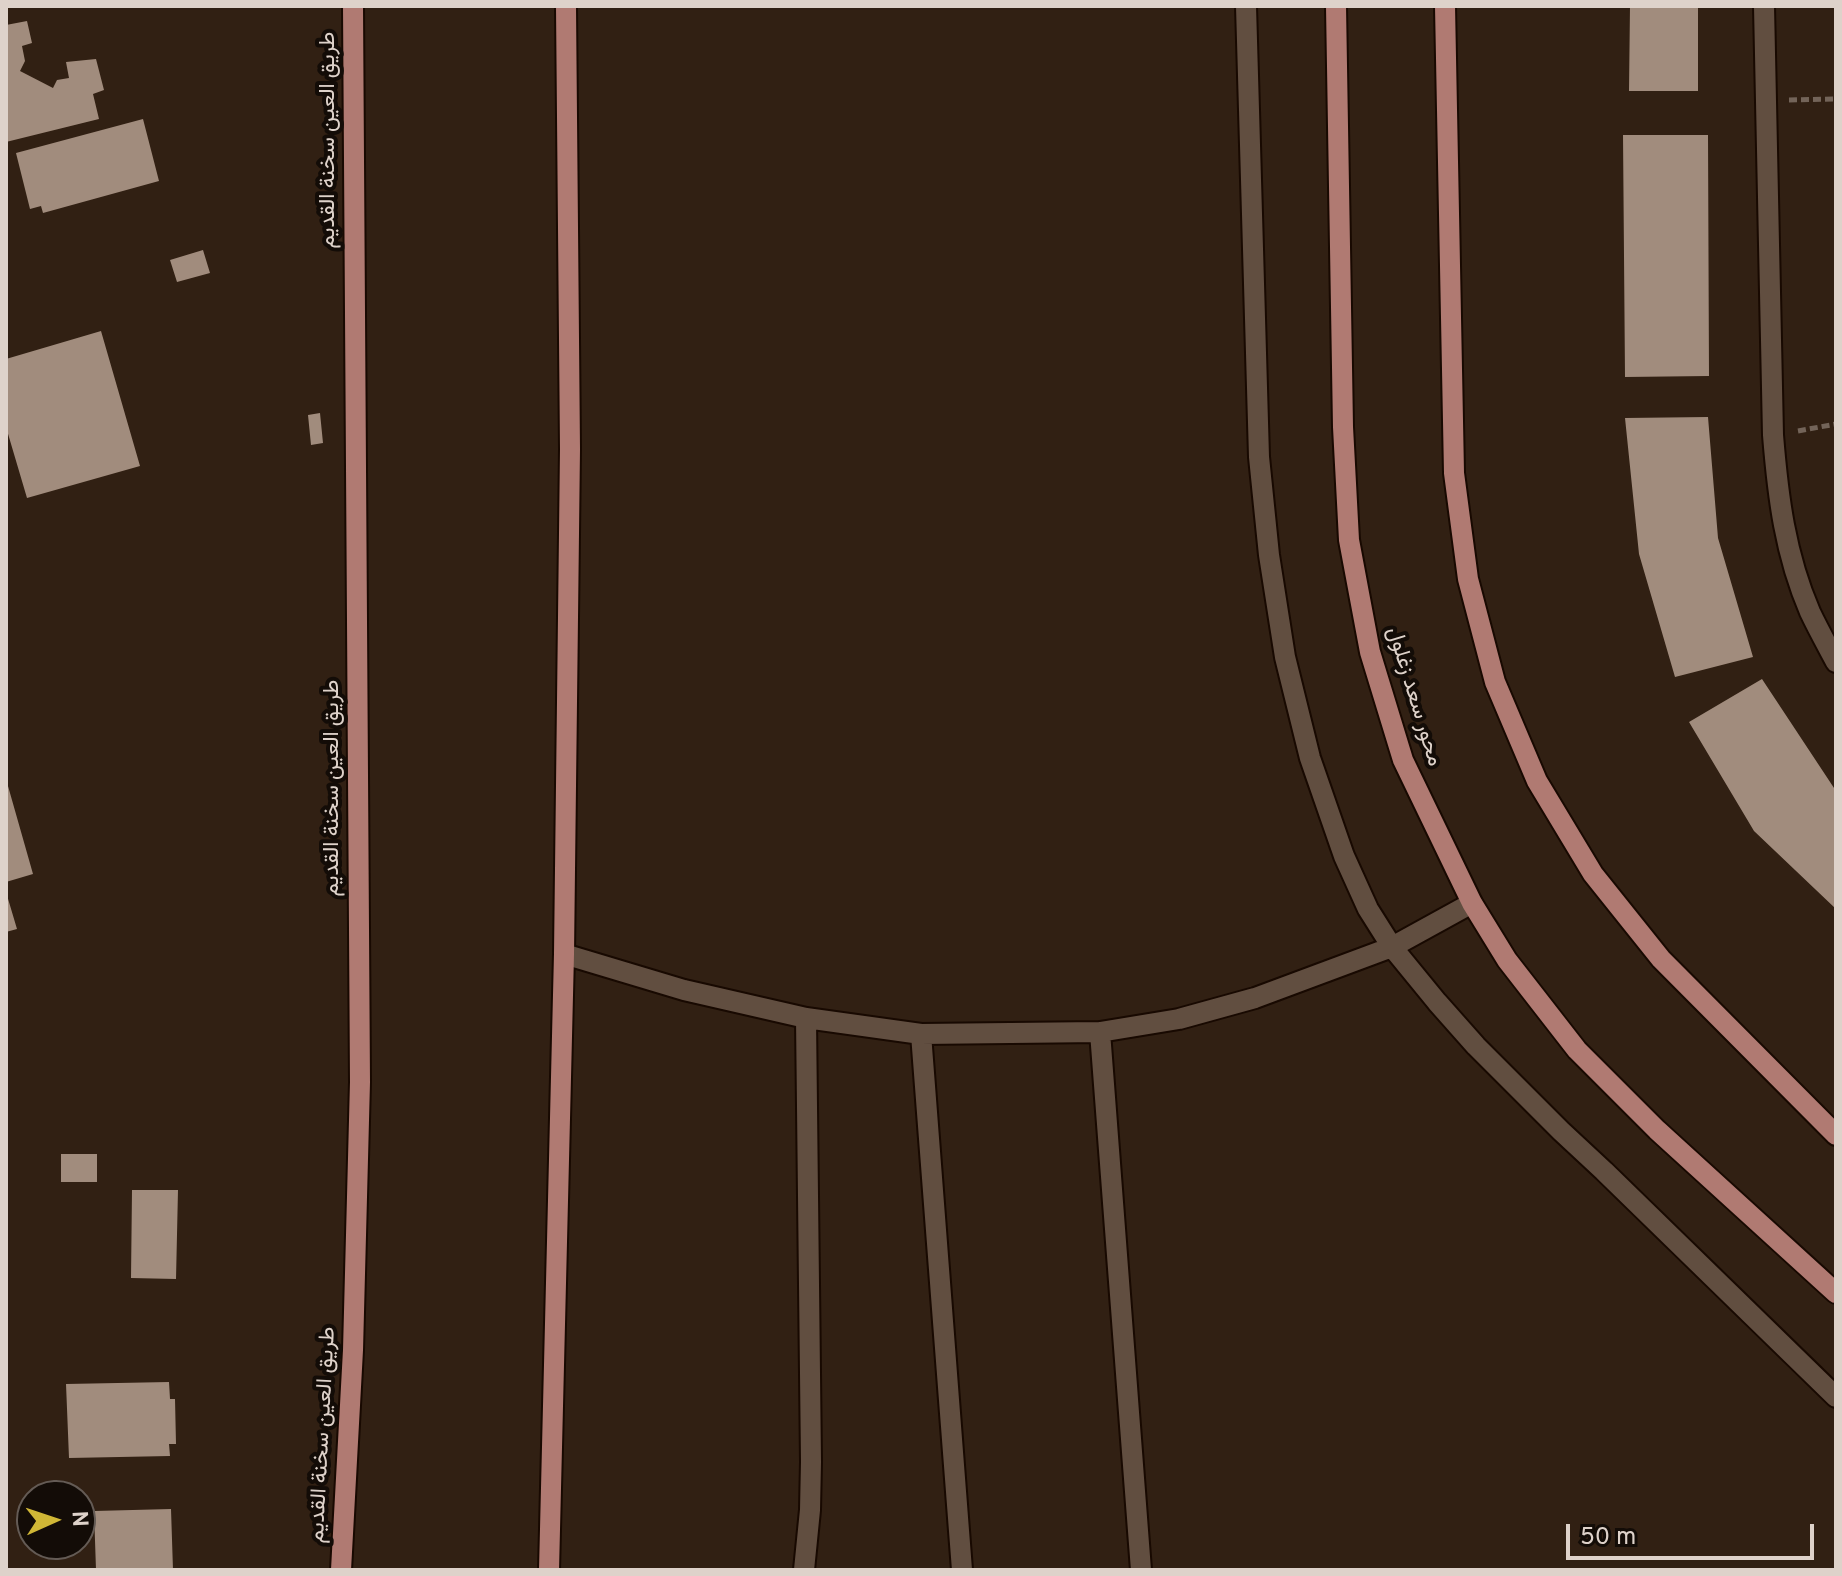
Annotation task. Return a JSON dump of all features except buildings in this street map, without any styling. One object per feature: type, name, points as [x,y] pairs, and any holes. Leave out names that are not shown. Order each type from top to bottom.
[{"type":"main road","name":"طريق العين سخنة القديم","points":[[341,1570],[353,1350],[360,1082],[353,6]]},
{"type":"main road","points":[[549,1570],[564,954],[570,449],[566,6]]},
{"type":"main road","name":"محور سعد زغلول","points":[[1336,6],[1343,427],[1349,540],[1370,652],[1403,760],[1472,903],[1507,960],[1577,1050],[1657,1130],[1836,1293]]},
{"type":"main road","points":[[1445,6],[1454,473],[1468,579],[1495,682],[1537,781],[1593,874],[1661,959],[1836,1135]]},
{"type":"street","points":[[1246,6],[1259,457],[1269,555],[1285,657],[1310,758],[1344,856],[1368,909],[1392,947],[1437,1002],[1518,1089],[1836,1397]]},
{"type":"street","points":[[1764,6],[1773,435],[1778,496],[1790,554],[1810,611],[1836,662]]},
{"type":"street","points":[[564,954],[684,990],[806,1018],[921,1034],[1100,1032],[1179,1019],[1255,998],[1392,947],[1472,903]]},
{"type":"street","points":[[804,1570],[811,1462],[806,1018]]},
{"type":"street","points":[[1100,1032],[1141,1570]]},
{"type":"street","points":[[921,1034],[962,1570]]},
{"type":"path","points":[[1766,101],[1836,99]]},
{"type":"path","points":[[1773,435],[1836,424]]}]
